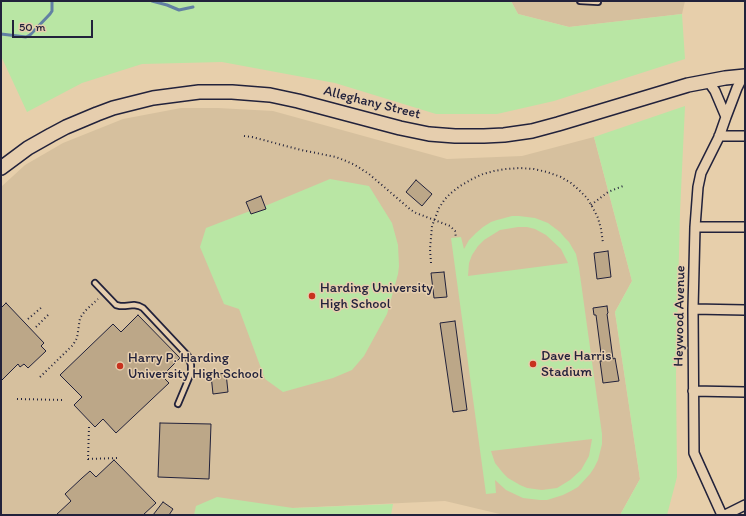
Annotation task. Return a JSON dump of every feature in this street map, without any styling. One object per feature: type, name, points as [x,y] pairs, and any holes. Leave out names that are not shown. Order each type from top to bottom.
[{"type":"street","name":"Alleghany Street","points":[[1,168],[28,148],[51,135],[97,114],[113,108],[153,98],[199,92],[232,92],[270,95],[429,134],[484,136],[532,131],[688,85],[744,76]]},
{"type":"street","name":"Heywood Avenue","points":[[724,515],[694,453],[693,309],[695,227],[698,188],[701,173],[719,136],[737,88],[744,76]]},
{"type":"street","points":[[708,81],[715,91],[726,117]]},
{"type":"street","points":[[719,136],[745,136]]},
{"type":"street","points":[[695,227],[745,227]]},
{"type":"street","points":[[693,309],[745,310]]},
{"type":"street","points":[[693,391],[745,392]]},
{"type":"street","points":[[724,515],[745,505]]},
{"type":"lane","points":[[580,1],[598,2]]},
{"type":"lane","points":[[95,283],[116,305],[134,305],[144,308],[188,356],[191,365],[191,372],[178,404]]},
{"type":"path","points":[[244,136],[346,160],[369,174],[411,210],[450,226],[455,231],[456,238]]},
{"type":"path","points":[[432,264],[430,250],[431,234],[434,220],[445,199],[451,192],[472,179],[483,174],[506,169],[534,169],[547,172],[561,177],[579,190],[591,205],[598,218],[603,243]]},
{"type":"path","points":[[591,205],[608,192],[623,186]]},
{"type":"path","points":[[40,376],[73,345],[77,338],[80,318],[98,299]]},
{"type":"path","points":[[28,319],[42,307]]},
{"type":"path","points":[[36,327],[49,314]]},
{"type":"path","points":[[17,399],[63,400]]},
{"type":"path","points":[[89,427],[88,459],[118,458]]},
{"type":"shaded area","points":[[511,1],[685,1],[682,14],[569,27],[518,14]]},
{"type":"shaded area","name":"Harding University High School","points":[[181,108],[218,108],[273,111],[447,159],[522,156],[594,137],[632,281],[615,312],[640,479],[620,515],[504,515],[445,501],[228,511],[225,515],[1,515],[1,187],[25,165],[63,143],[123,119]]},
{"type":"green space","points":[[1,1],[511,1],[518,14],[569,27],[682,14],[685,59],[554,101],[497,114],[436,114],[335,83],[222,62],[142,64],[82,83],[27,112],[1,56]]},
{"type":"green space","points":[[685,106],[680,212],[676,374],[677,477],[667,515],[620,515],[640,479],[615,312],[632,281],[594,137]]},
{"type":"green space","points":[[330,179],[369,186],[392,223],[398,245],[398,274],[387,314],[364,356],[352,370],[333,378],[283,392],[265,379],[239,309],[224,304],[200,247],[206,228],[250,211],[251,214],[266,209],[265,206]]},
{"type":"green space","points":[[512,216],[535,218],[548,223],[560,232],[569,242],[576,254],[602,434],[602,444],[598,460],[590,474],[578,487],[563,495],[547,500],[523,498],[506,490],[495,480],[496,493],[486,494],[451,238],[461,237],[464,249],[469,240],[483,227],[491,222]],"holes":[[[518,227],[535,229],[546,235],[561,249],[568,263],[468,276],[469,263],[472,255],[484,240],[500,230]],[[592,439],[589,456],[581,470],[570,480],[557,488],[542,490],[527,488],[508,478],[495,463],[491,451]]]},
{"type":"green space","points":[[217,497],[293,508],[393,504],[391,515],[194,515],[196,506]]},
{"type":"building","points":[[416,180],[432,194],[422,206],[406,192]]},
{"type":"building","points":[[261,196],[266,209],[251,214],[246,202]]},
{"type":"building","points":[[608,251],[611,277],[597,279],[594,253]]},
{"type":"building","points":[[444,272],[447,297],[434,298],[431,273]]},
{"type":"building","points":[[6,303],[44,343],[41,346],[46,351],[28,368],[24,364],[20,367],[18,364],[1,381],[1,308]]},
{"type":"building","points":[[607,306],[613,359],[615,358],[619,381],[603,383],[600,361],[602,361],[596,315],[594,315],[593,308]]},
{"type":"building","name":"Harry P. Harding University High School","points":[[138,315],[180,358],[162,376],[169,383],[116,433],[103,419],[95,427],[74,405],[82,397],[60,375],[113,324],[121,332]]},
{"type":"building","points":[[455,321],[467,410],[453,412],[440,323]]},
{"type":"building","points":[[226,373],[228,392],[213,394],[211,375]]},
{"type":"building","name":"Harry P. Harding University High School","points":[[160,423],[211,424],[209,479],[158,477]]},
{"type":"building","points":[[114,460],[156,503],[143,515],[56,515],[71,501],[65,494],[90,471],[96,477]]},
{"type":"building","points":[[163,502],[173,509],[169,515],[153,515]]},
{"type":"waterway","points":[[1,34],[26,37],[30,35],[52,11],[52,1]]},
{"type":"waterway","points":[[152,1],[179,10],[193,7]]},
{"type":"place","name":"Harding University High School","points":[[312,296]]},
{"type":"place","name":"Dave Harris Stadium","points":[[533,364]]},
{"type":"place","name":"Harry P. Harding University High School","points":[[120,366]]}]
